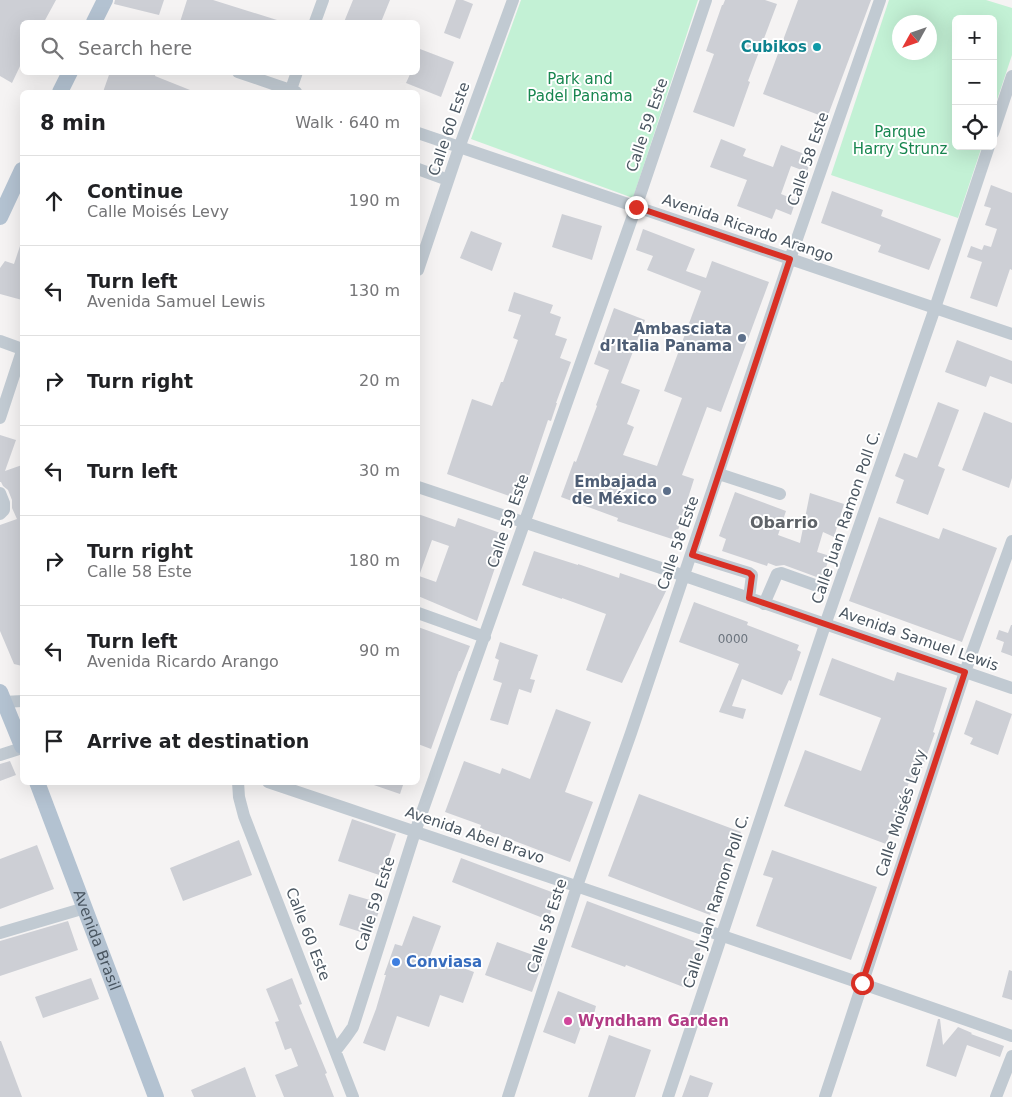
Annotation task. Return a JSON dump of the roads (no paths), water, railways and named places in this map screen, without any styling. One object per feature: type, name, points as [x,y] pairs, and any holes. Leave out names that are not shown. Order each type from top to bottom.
[{"type":"main road","points":[[95,20],[105,0]]},
{"type":"main road","points":[[61,90],[68,75]]},
{"type":"main road","points":[[0,217],[20,174]]},
{"type":"main road","points":[[2,697],[20,742]]},
{"type":"main road","name":"Avenida Brasil","points":[[38,785],[156,1097]]},
{"type":"street","points":[[316,20],[323,0]]},
{"type":"street","name":"Calle 60 Este","points":[[420,264],[448,180],[513,0]]},
{"type":"street","name":"Calle 59 Este","points":[[336,1050],[353,1027],[416,832],[636,207],[706,0]]},
{"type":"street","name":"Calle 58 Este","points":[[508,1097],[577,886],[692,555],[790,259],[880,0]]},
{"type":"street","points":[[246,75],[287,90]]},
{"type":"street","points":[[292,90],[296,75]]},
{"type":"street","points":[[997,121],[1012,76]]},
{"type":"street","name":"Avenida Ricardo Arango","points":[[420,135],[1012,334]]},
{"type":"street","name":"Calle Juan Ramon Poll C.","points":[[668,1097],[825,625],[988,150]]},
{"type":"street","points":[[420,170],[448,180]]},
{"type":"street","points":[[0,341],[20,349]]},
{"type":"street","points":[[0,418],[20,356]]},
{"type":"street","points":[[718,474],[780,494]]},
{"type":"street","name":"Avenida Samuel Lewis","points":[[420,487],[1012,688]]},
{"type":"street","points":[[0,493],[4,503],[4,510],[0,514]]},
{"type":"street","name":"Calle Moisés Levy","points":[[825,1097],[965,672],[1012,541]]},
{"type":"street","points":[[692,555],[749,573],[752,576],[749,598]]},
{"type":"street","points":[[764,604],[778,574],[781,573],[823,588]]},
{"type":"street","points":[[420,614],[485,637]]},
{"type":"street","points":[[2,697],[20,701]]},
{"type":"street","points":[[0,755],[20,748]]},
{"type":"street","name":"Calle 60 Este","points":[[238,785],[244,816],[353,1097]]},
{"type":"street","name":"Avenida Abel Bravo","points":[[277,785],[862,983],[1012,1036]]},
{"type":"street","points":[[0,933],[85,908]]},
{"type":"street","points":[[996,1097],[1012,1056]]},
{"type":"place","name":"Cubikos","points":[[817,47]]},
{"type":"place","name":"Ambasciata d’Italia Panama","points":[[742,338]]},
{"type":"place","name":"Embajada de México","points":[[667,491]]},
{"type":"place","name":"Conviasa","points":[[396,962]]},
{"type":"place","name":"Wyndham Garden","points":[[568,1021]]},
{"type":"district","name":"Obarrio","points":[[784,522]]},
{"type":"park label","name":"Park and Padel Panama","points":[[580,88]]},
{"type":"park label","name":"Parque Harry Strunz","points":[[900,140]]}]
